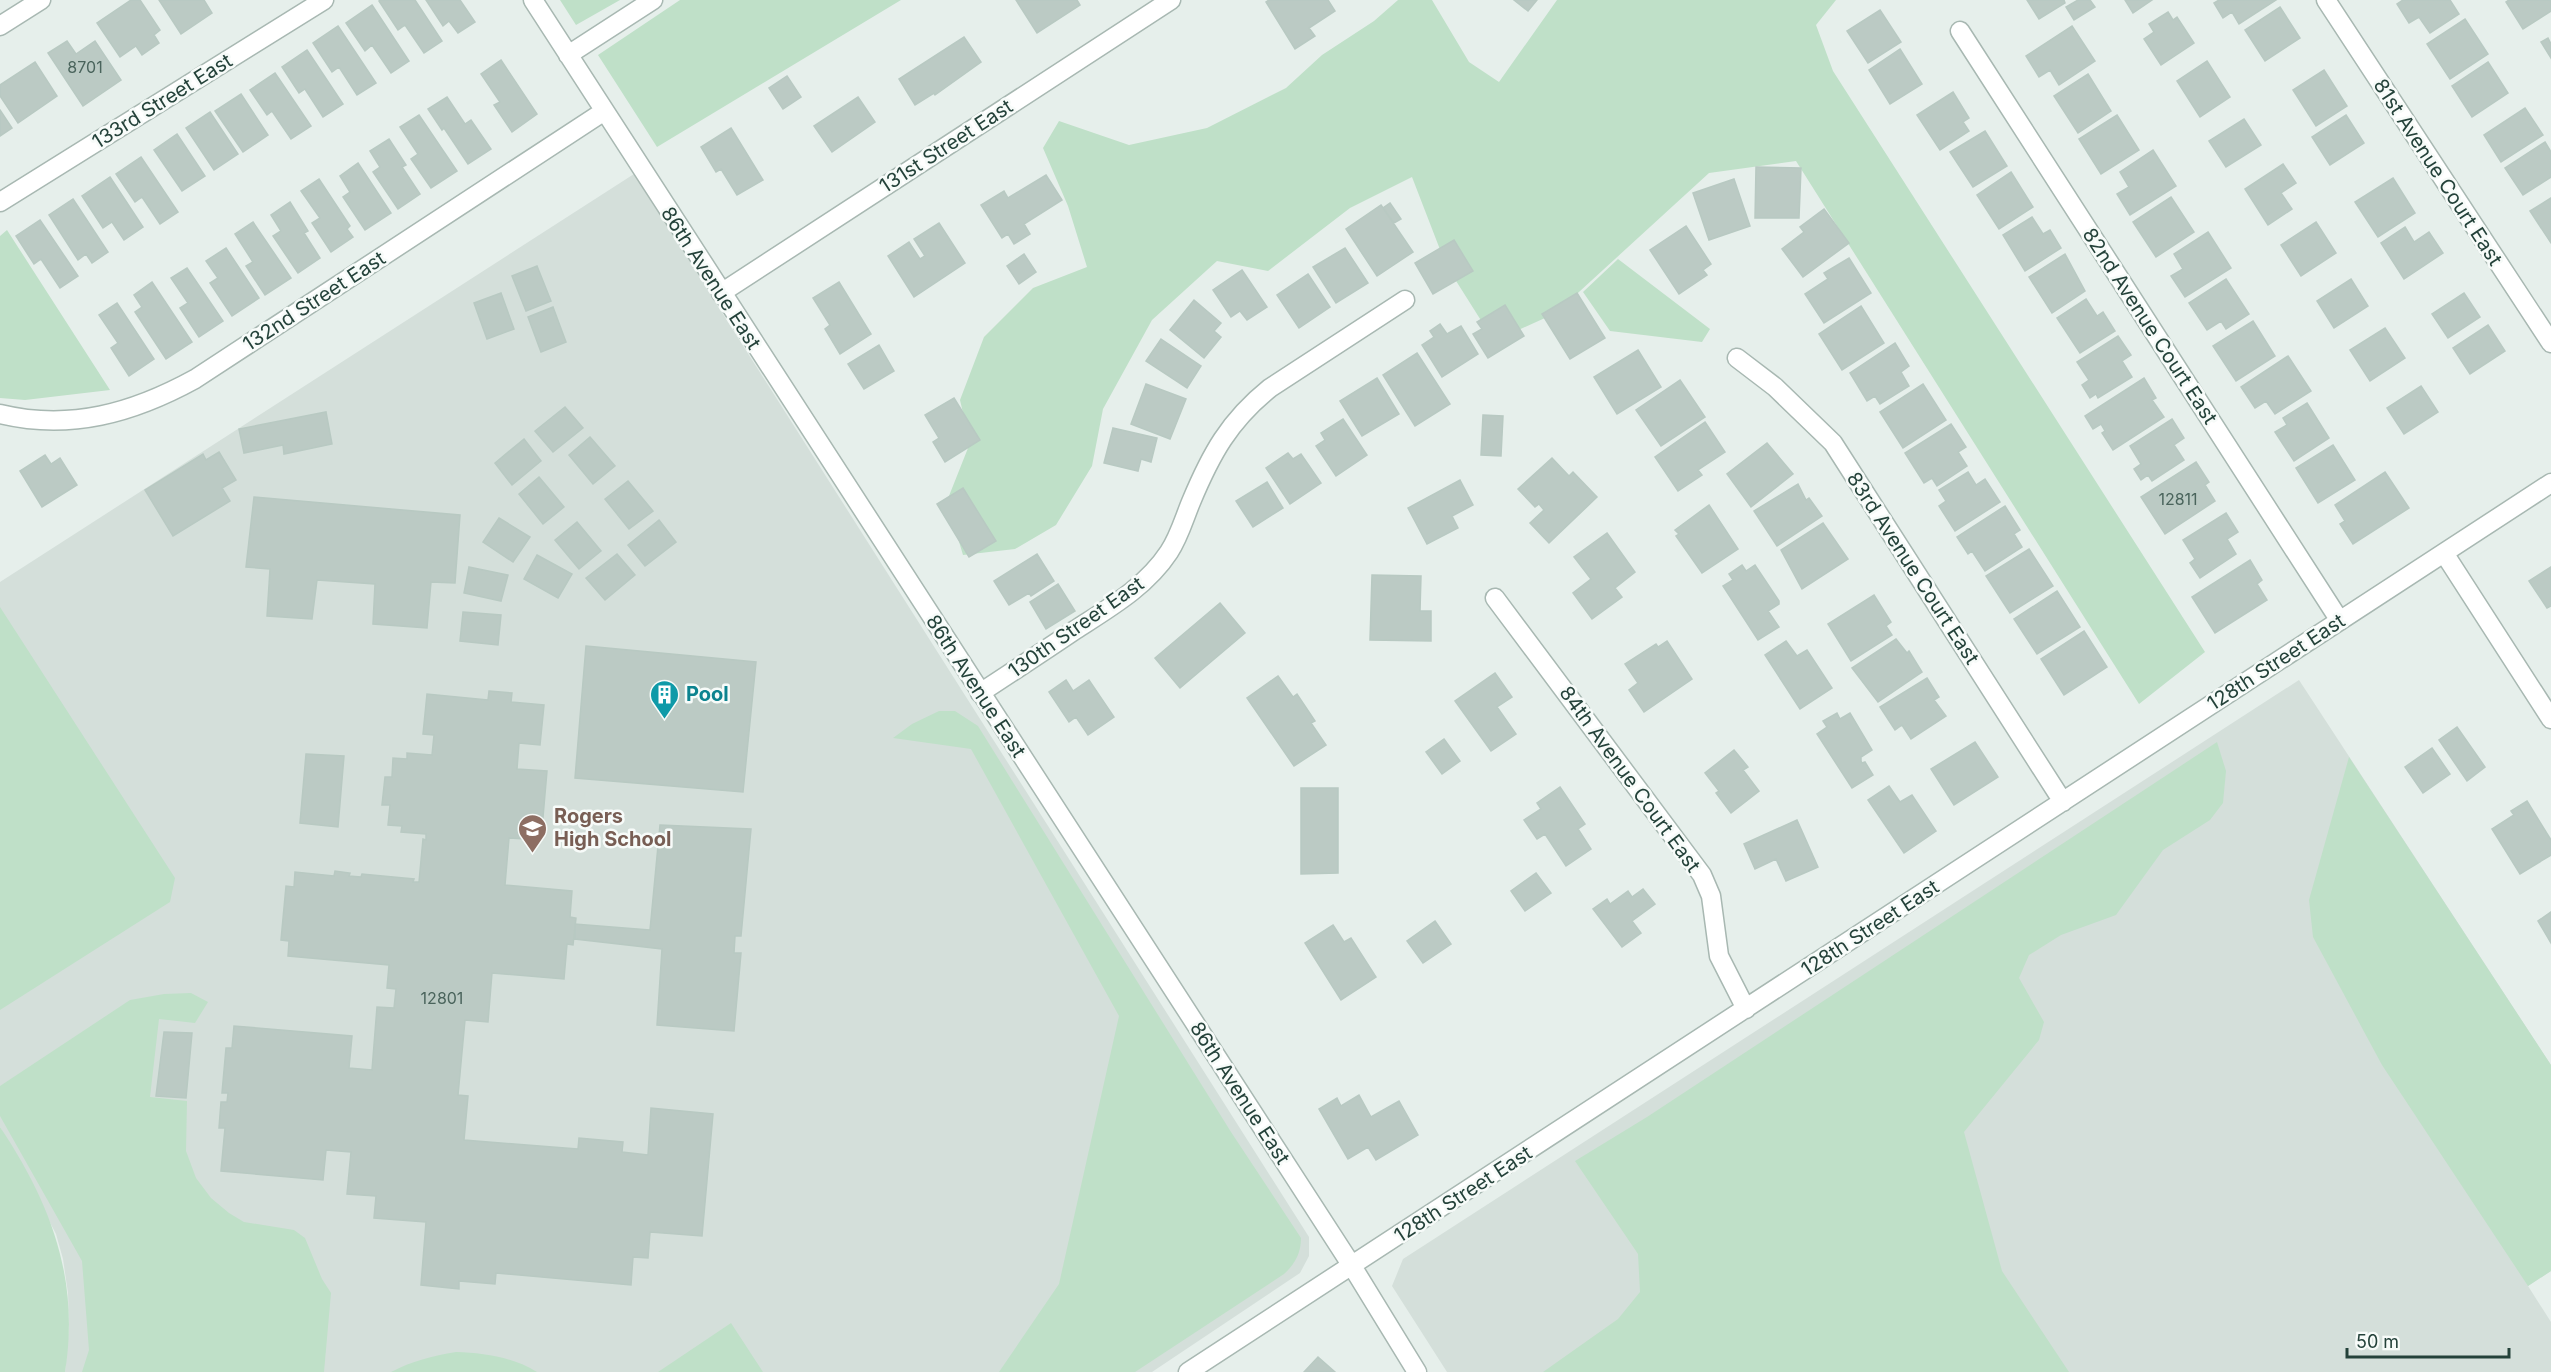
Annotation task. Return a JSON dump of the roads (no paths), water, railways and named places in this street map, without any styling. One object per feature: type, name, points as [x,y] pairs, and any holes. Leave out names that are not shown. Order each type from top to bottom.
[{"type":"street","points":[[0,26],[41,0]]},
{"type":"street","name":"133rd Street East","points":[[0,202],[324,0]]},
{"type":"street","name":"86th Avenue East","points":[[532,0],[1352,1266],[1417,1372]]},
{"type":"street","points":[[568,55],[653,0]]},
{"type":"street","name":"131st Street East","points":[[721,293],[1171,0]]},
{"type":"street","name":"81st Avenue Court East","points":[[2326,0],[2551,343]]},
{"type":"street","name":"82nd Avenue Court East","points":[[1960,31],[2340,621]]},
{"type":"street","name":"132nd Street East","points":[[0,414],[39,420],[82,419],[126,411],[162,398],[195,379],[603,112]]},
{"type":"street","name":"130th Street East","points":[[980,693],[1123,599],[1138,586],[1170,552],[1215,448],[1232,424],[1270,388],[1405,300]]},
{"type":"street","name":"83rd Avenue Court East","points":[[1737,358],[1775,387],[1833,443],[2063,802]]},
{"type":"street","name":"128th Street East","points":[[1188,1372],[2551,483]]},
{"type":"street","points":[[2444,553],[2551,719]]},
{"type":"street","name":"84th Avenue Court East","points":[[1495,598],[1702,875],[1711,896],[1719,956],[1746,1009]]},
{"type":"place","name":"Pool","points":[[665,720]]},
{"type":"place","name":"Rogers High School","points":[[533,854]]}]
